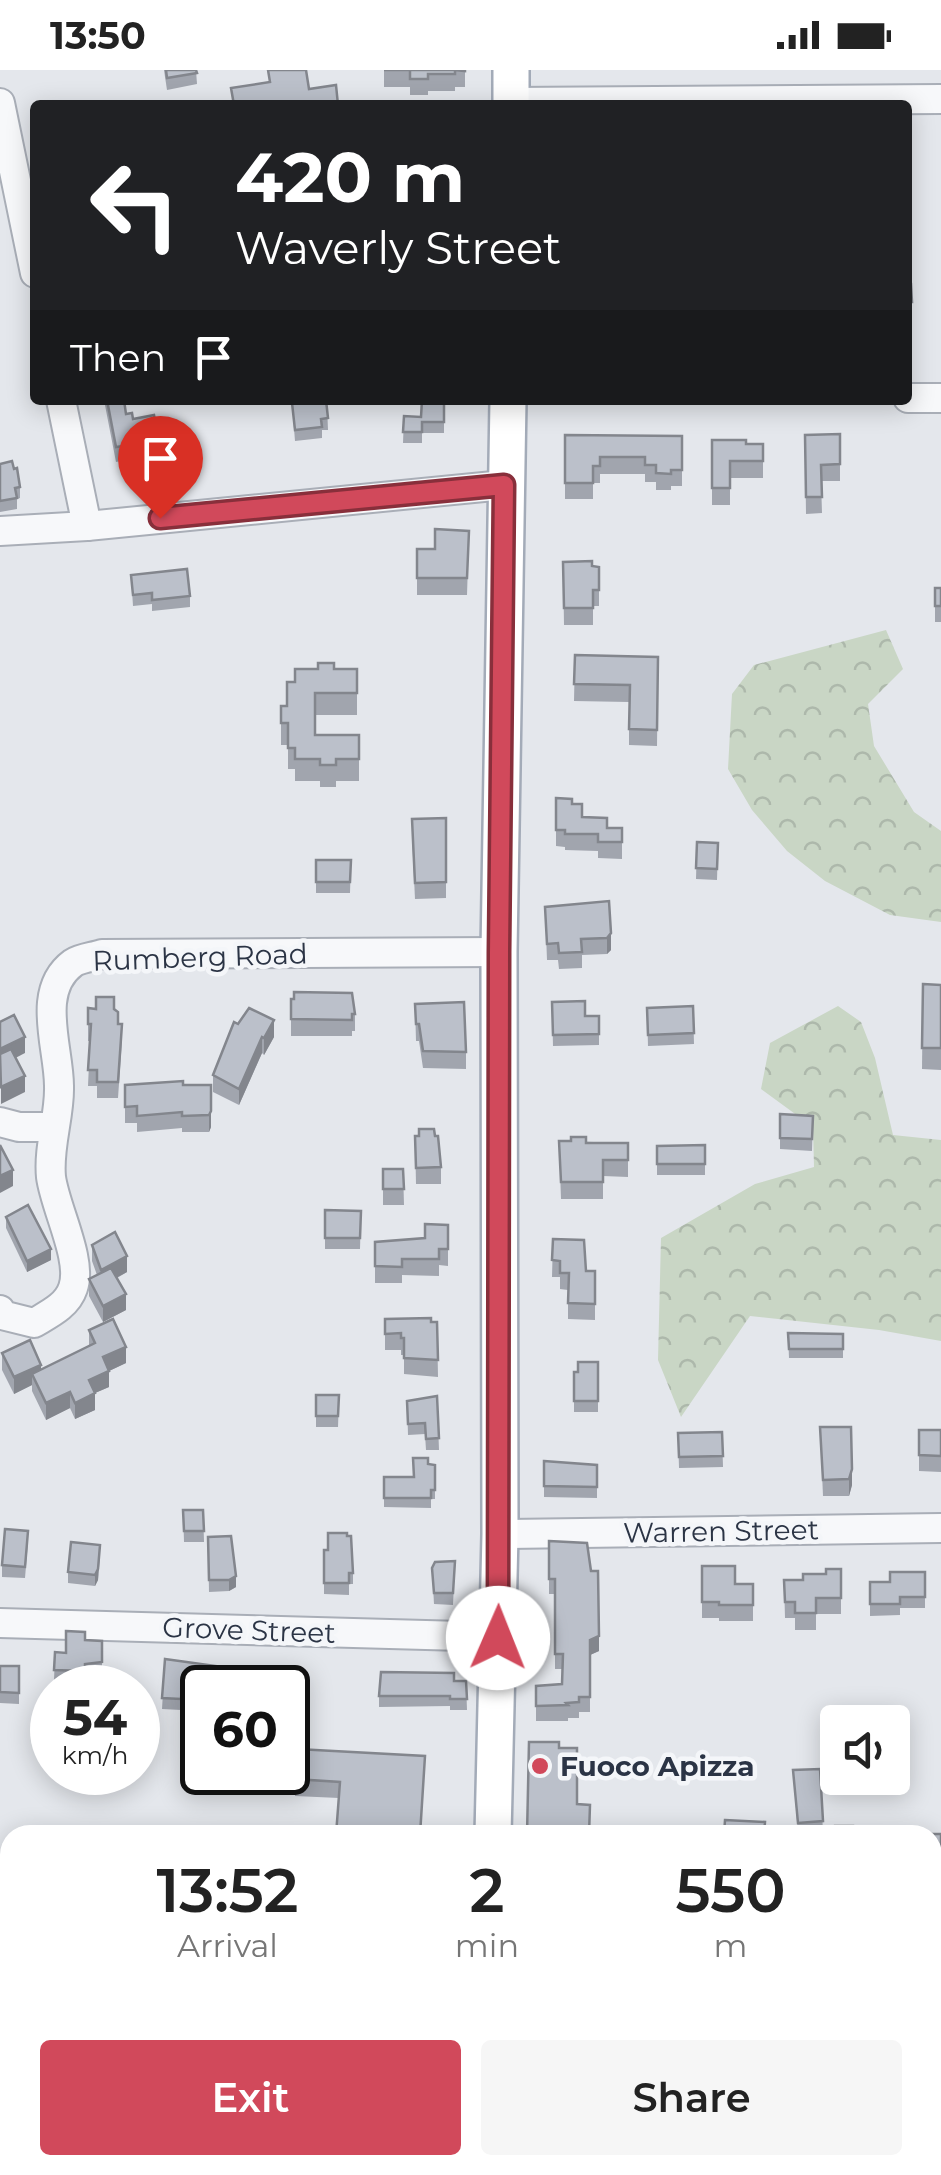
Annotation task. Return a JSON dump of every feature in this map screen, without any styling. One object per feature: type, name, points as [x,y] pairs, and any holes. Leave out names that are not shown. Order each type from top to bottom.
[{"type":"main road","points":[[492,1825],[500,1534],[499,952],[508,405]]},
{"type":"street","points":[[511,92],[941,99]]},
{"type":"street","points":[[0,103],[30,249]]},
{"type":"street","points":[[912,398],[941,398]]},
{"type":"street","points":[[62,405],[87,526]]},
{"type":"street","points":[[0,530],[87,526],[504,485]]},
{"type":"street","name":"Rumberg Road","points":[[0,1310],[2,1315],[34,1322],[59,1309],[74,1287],[72,1254],[51,1176],[52,1126],[60,1089],[52,1003],[56,982],[75,961],[102,954],[499,952]]},
{"type":"street","points":[[0,1122],[52,1126]]},
{"type":"street","name":"Warren Street","points":[[500,1534],[941,1528]]},
{"type":"street","name":"Grove Street","points":[[0,1623],[498,1638]]},
{"type":"green space","points":[[886,630],[903,669],[868,704],[874,746],[914,812],[941,831],[941,922],[890,915],[825,881],[787,851],[752,810],[728,769],[732,694],[754,665]]},
{"type":"green space","points":[[838,1006],[861,1022],[875,1058],[893,1135],[941,1140],[941,1341],[750,1316],[681,1417],[658,1360],[661,1238],[755,1184],[814,1167],[813,1127],[761,1089],[770,1043]]},
{"type":"building","points":[[166,70],[196,70],[197,73],[167,78]]},
{"type":"building","points":[[268,70],[306,70],[309,89],[336,85],[338,100],[233,100],[231,88],[270,82]]},
{"type":"building","points":[[410,70],[455,70],[455,74],[410,79]]},
{"type":"building","points":[[108,405],[125,405],[126,414],[132,413],[133,419],[154,415],[158,438],[139,442],[142,451],[130,445],[116,447]]},
{"type":"building","points":[[292,405],[327,405],[328,418],[321,419],[322,427],[295,430]]},
{"type":"building","points":[[422,405],[444,405],[444,422],[422,422],[422,432],[403,432],[404,416],[421,417]]},
{"type":"building","points":[[840,434],[840,464],[821,465],[822,497],[806,497],[805,435]]},
{"type":"building","points":[[565,435],[682,436],[682,470],[656,473],[656,465],[645,465],[645,457],[600,457],[600,466],[593,466],[593,483],[565,483]]},
{"type":"building","points":[[712,440],[763,444],[763,461],[730,461],[730,488],[712,488]]},
{"type":"building","points":[[12,461],[20,487],[15,488],[17,498],[0,501],[0,464]]},
{"type":"building","points":[[435,529],[469,531],[467,578],[417,578],[417,549],[435,549]]},
{"type":"building","points":[[592,561],[592,566],[599,567],[599,590],[593,590],[593,608],[564,608],[563,562]]},
{"type":"building","points":[[187,569],[190,596],[152,600],[152,593],[133,595],[131,575]]},
{"type":"building","points":[[935,588],[941,588],[941,606],[935,606]]},
{"type":"building","points":[[575,655],[658,657],[657,730],[629,729],[630,685],[574,684]]},
{"type":"building","points":[[318,663],[334,663],[334,669],[357,669],[357,693],[315,693],[315,735],[359,735],[359,759],[336,759],[336,765],[320,765],[320,759],[295,759],[295,748],[288,748],[288,723],[281,723],[281,706],[287,706],[287,682],[295,682],[295,669],[318,669]]},
{"type":"building","points":[[556,798],[582,804],[582,817],[607,818],[607,828],[622,828],[622,842],[598,842],[598,834],[565,834],[565,830],[556,830]]},
{"type":"building","points":[[446,818],[446,882],[415,883],[412,819]]},
{"type":"building","points":[[697,842],[718,843],[717,869],[696,868]]},
{"type":"building","points":[[316,860],[351,860],[350,882],[316,882]]},
{"type":"building","points":[[609,901],[611,933],[607,938],[581,939],[582,952],[559,953],[558,943],[547,944],[545,907]]},
{"type":"building","points":[[923,984],[941,985],[941,1048],[922,1048]]},
{"type":"building","points":[[294,992],[352,993],[355,1014],[352,1020],[291,1019]]},
{"type":"building","points":[[96,997],[114,997],[118,1024],[122,1024],[118,1082],[97,1082],[97,1070],[88,1070],[88,1008],[96,1009]]},
{"type":"building","points":[[585,1001],[585,1016],[599,1016],[599,1034],[553,1035],[552,1002]]},
{"type":"building","points":[[464,1002],[466,1052],[423,1051],[415,1004]]},
{"type":"building","points":[[693,1006],[694,1033],[648,1035],[647,1008]]},
{"type":"building","points":[[249,1008],[274,1020],[262,1037],[239,1089],[213,1075],[234,1022],[238,1024]]},
{"type":"building","points":[[14,1015],[25,1037],[0,1049],[0,1022]]},
{"type":"building","points":[[11,1049],[25,1076],[1,1087],[0,1054]]},
{"type":"building","points":[[183,1081],[183,1085],[211,1085],[209,1115],[182,1116],[182,1112],[137,1116],[137,1106],[125,1107],[125,1085]]},
{"type":"building","points":[[780,1114],[813,1116],[812,1139],[780,1138]]},
{"type":"building","points":[[419,1129],[434,1129],[441,1167],[416,1168],[415,1136],[419,1136]]},
{"type":"building","points":[[571,1137],[586,1137],[586,1143],[628,1143],[628,1160],[603,1160],[603,1182],[561,1182],[559,1141],[571,1141]]},
{"type":"building","points":[[0,1145],[13,1170],[0,1176]]},
{"type":"building","points":[[705,1145],[705,1164],[657,1164],[657,1146]]},
{"type":"building","points":[[383,1169],[403,1169],[404,1189],[383,1189]]},
{"type":"building","points":[[28,1205],[51,1249],[27,1261],[6,1217]]},
{"type":"building","points":[[325,1210],[361,1211],[360,1238],[325,1238]]},
{"type":"building","points":[[425,1224],[448,1225],[448,1249],[439,1249],[439,1259],[402,1259],[402,1267],[375,1266],[375,1242],[425,1238]]},
{"type":"building","points":[[115,1232],[127,1256],[101,1270],[92,1245]]},
{"type":"building","points":[[553,1239],[584,1240],[586,1271],[595,1271],[595,1304],[568,1303],[569,1273],[560,1273],[560,1261],[552,1260]]},
{"type":"building","points":[[111,1268],[126,1294],[103,1306],[89,1279]]},
{"type":"building","points":[[431,1318],[431,1322],[437,1322],[438,1360],[404,1358],[401,1333],[385,1334],[385,1319]]},
{"type":"building","points":[[113,1319],[126,1347],[103,1357],[109,1371],[89,1380],[95,1393],[75,1403],[70,1392],[46,1403],[32,1374],[95,1343],[89,1330]]},
{"type":"building","points":[[788,1333],[843,1334],[843,1349],[789,1349]]},
{"type":"building","points":[[30,1340],[41,1365],[14,1377],[2,1353]]},
{"type":"building","points":[[578,1362],[598,1362],[598,1401],[574,1401]]},
{"type":"building","points":[[316,1395],[339,1395],[338,1416],[316,1416]]},
{"type":"building","points":[[437,1396],[439,1438],[426,1439],[425,1423],[408,1424],[407,1401]]},
{"type":"building","points":[[820,1427],[851,1427],[849,1479],[823,1480]]},
{"type":"building","points":[[919,1430],[941,1430],[941,1456],[919,1455]]},
{"type":"building","points":[[722,1432],[723,1456],[679,1457],[678,1433]]},
{"type":"building","points":[[413,1458],[428,1458],[428,1464],[435,1465],[435,1490],[431,1490],[431,1498],[384,1498],[384,1477],[414,1477]]},
{"type":"building","points":[[544,1461],[597,1465],[597,1487],[544,1486]]},
{"type":"building","points":[[183,1510],[203,1510],[204,1531],[184,1531]]},
{"type":"building","points":[[5,1529],[28,1531],[25,1567],[2,1565]]},
{"type":"building","points":[[328,1533],[351,1536],[353,1573],[349,1573],[349,1583],[324,1583]]},
{"type":"building","points":[[231,1536],[236,1576],[209,1580],[208,1537]]},
{"type":"building","points":[[549,1541],[587,1543],[591,1571],[598,1571],[599,1636],[590,1640],[590,1697],[579,1697],[579,1702],[568,1705],[536,1706],[536,1686],[562,1684],[563,1654],[555,1654],[555,1579],[549,1579]]},
{"type":"building","points":[[71,1542],[100,1545],[95,1575],[68,1572]]},
{"type":"building","points":[[455,1561],[453,1593],[434,1593],[435,1562]]},
{"type":"building","points":[[702,1566],[735,1566],[735,1584],[753,1584],[753,1605],[702,1602]]},
{"type":"building","points":[[826,1569],[841,1569],[841,1598],[816,1598],[816,1613],[795,1613],[795,1602],[785,1602],[784,1580],[803,1580],[803,1574],[826,1574]]},
{"type":"building","points":[[890,1572],[925,1572],[925,1597],[900,1597],[900,1604],[870,1604],[870,1582],[890,1582]]},
{"type":"building","points":[[66,1631],[85,1632],[85,1640],[102,1641],[102,1662],[54,1665],[55,1652],[66,1653]]},
{"type":"building","points":[[165,1659],[208,1665],[180,1665],[180,1699],[162,1698]]},
{"type":"building","points":[[0,1666],[19,1666],[19,1693],[0,1692]]},
{"type":"building","points":[[381,1672],[454,1673],[454,1681],[466,1681],[467,1699],[379,1696]]},
{"type":"building","points":[[529,1742],[559,1742],[559,1748],[577,1748],[577,1804],[590,1805],[589,1825],[527,1825]]},
{"type":"building","points":[[310,1750],[425,1756],[421,1825],[337,1825],[340,1782],[310,1780]]},
{"type":"building","points":[[820,1769],[823,1821],[798,1823],[793,1770]]},
{"type":"building","points":[[725,1820],[765,1822],[765,1825],[725,1825]]},
{"type":"place","name":"Fuoco Apizza","points":[[540,1766]]},
{"type":"route","points":[[160,518],[504,485],[498,1638]]}]
